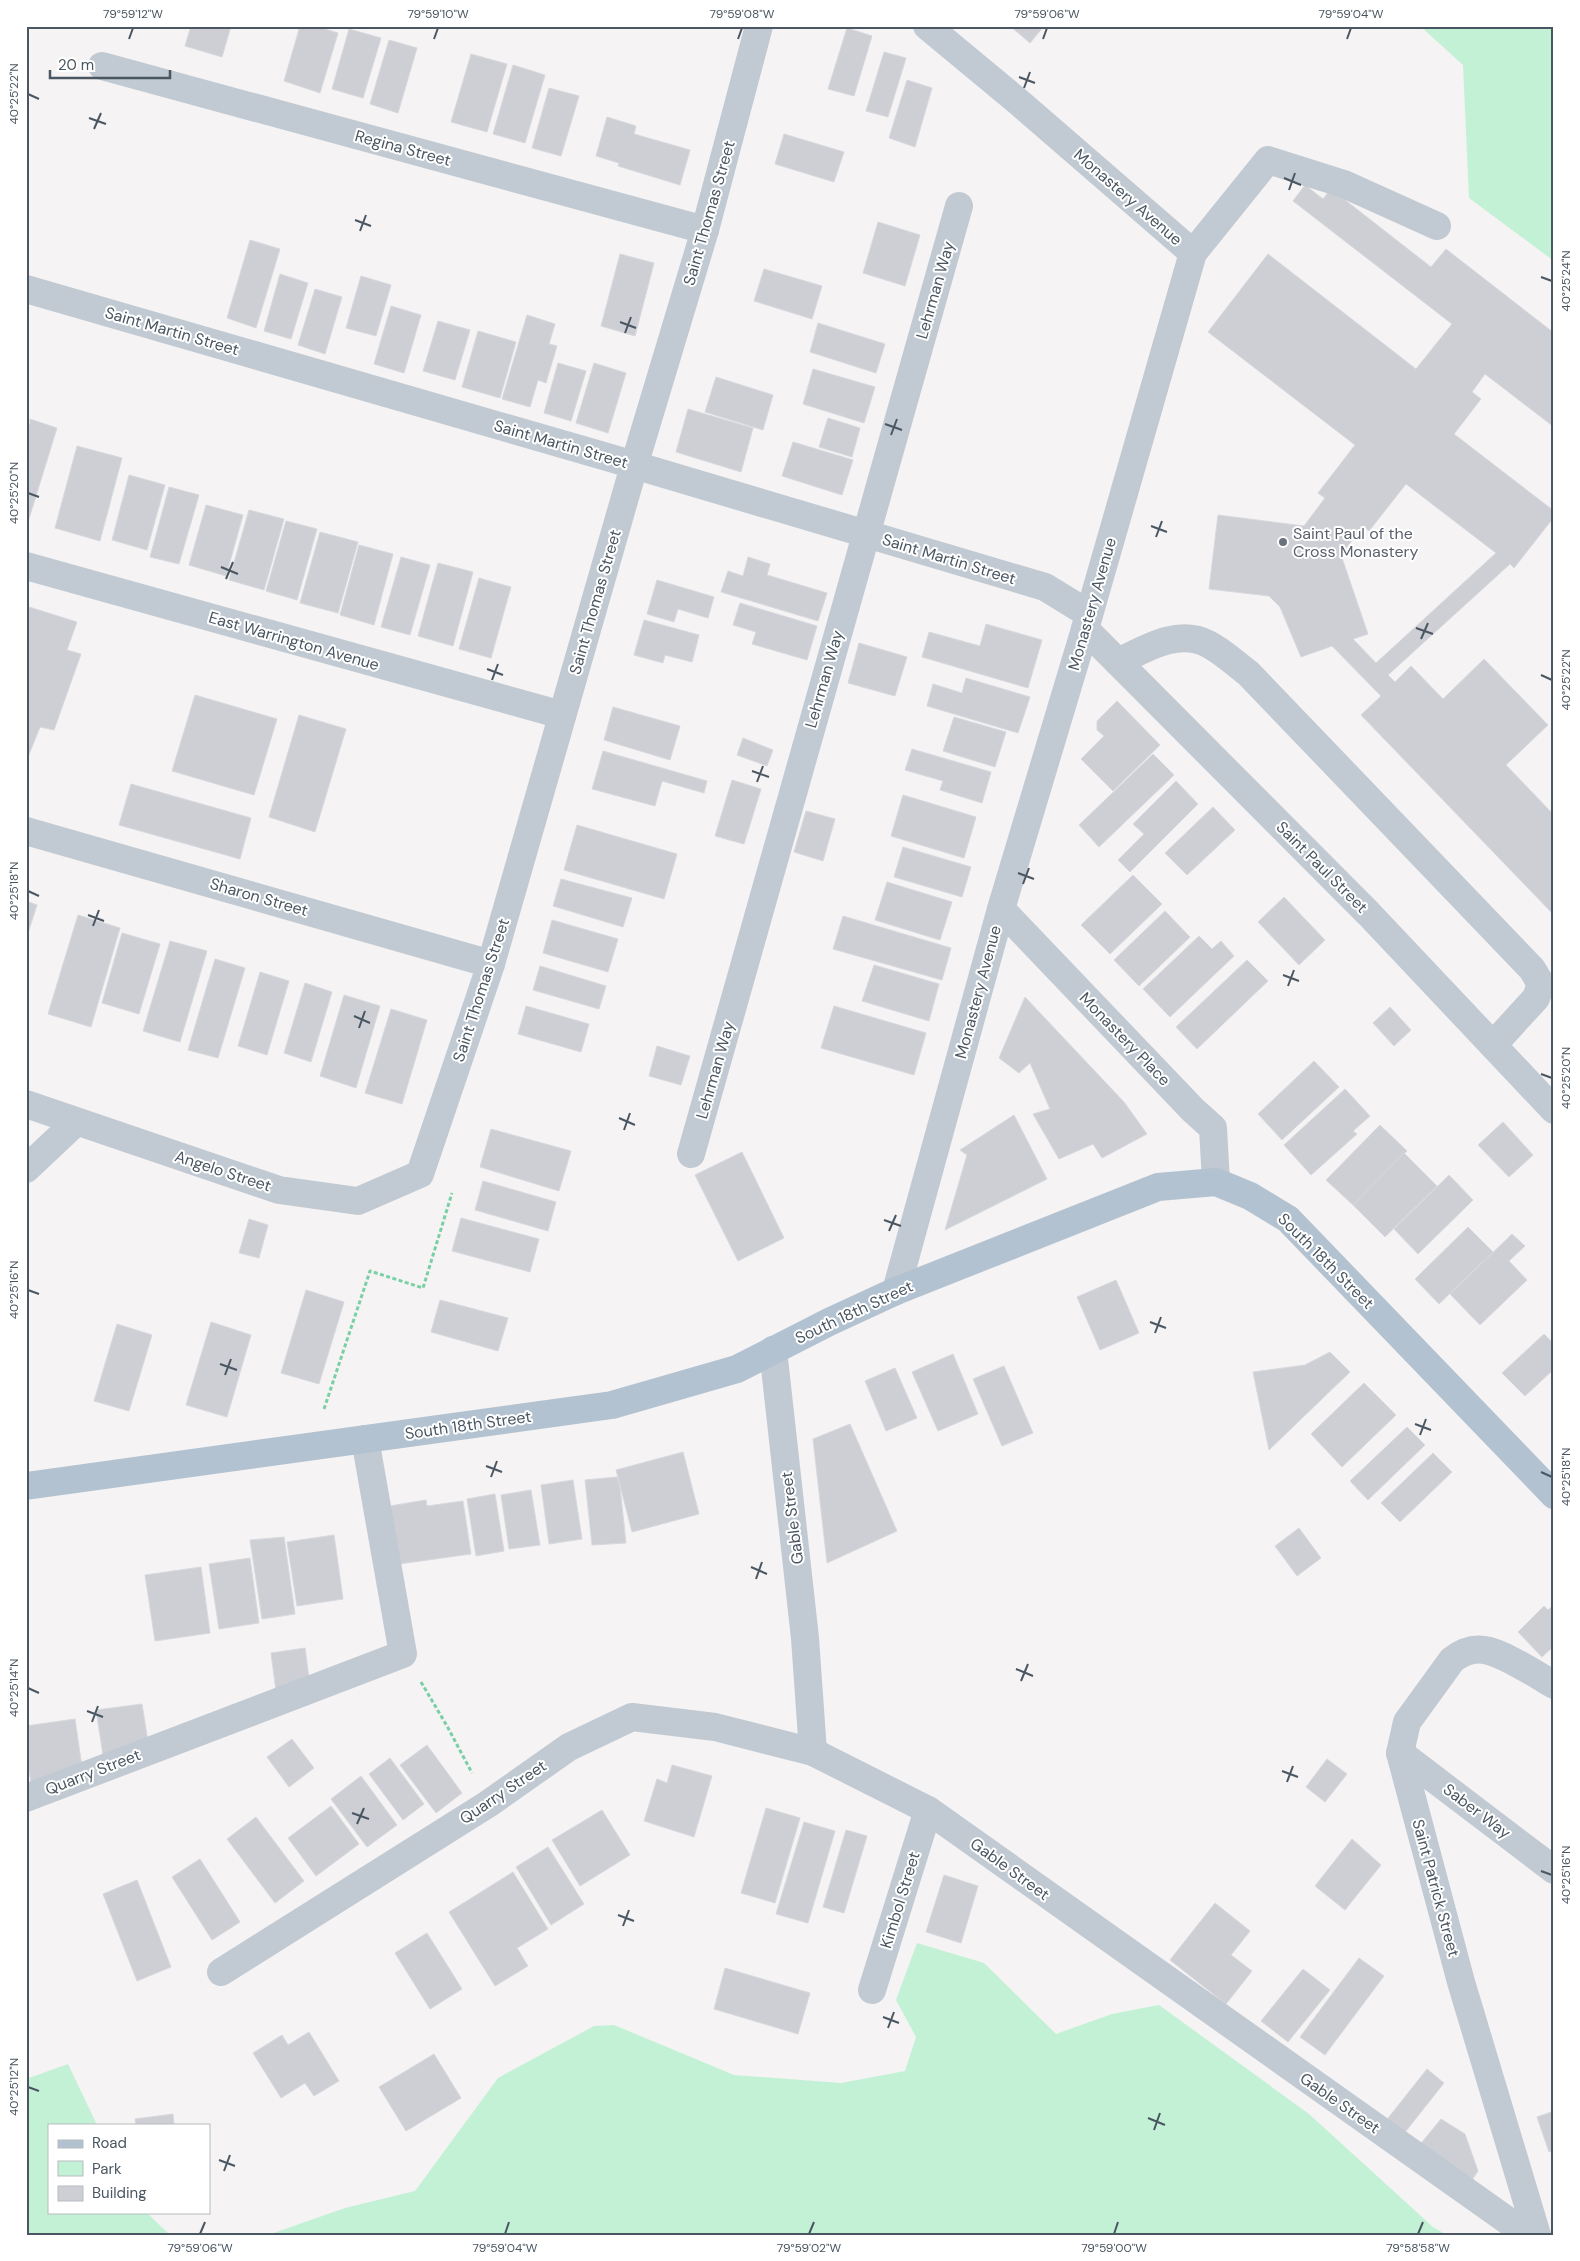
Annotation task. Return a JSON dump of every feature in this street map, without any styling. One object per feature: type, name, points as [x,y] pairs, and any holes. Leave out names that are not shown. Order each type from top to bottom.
[{"type":"main road","name":"South 18th Street","points":[[26,1486],[612,1405],[737,1369],[896,1291],[1158,1187],[1216,1182],[1250,1196],[1288,1219],[1554,1495]]},
{"type":"street","name":"Saint Thomas Street","points":[[420,1174],[491,964],[634,466],[705,230],[759,26]]},
{"type":"street","name":"Monastery Avenue","points":[[896,1291],[1001,909],[1087,622],[1193,253],[1021,104],[926,26]]},
{"type":"street","name":"Regina Street","points":[[102,66],[705,230]]},
{"type":"street","points":[[1193,253],[1268,160],[1344,184],[1437,226]]},
{"type":"street","name":"Lehrman Way","points":[[691,1154],[959,206]]},
{"type":"street","name":"Saint Martin Street","points":[[26,289],[1045,587],[1087,622]]},
{"type":"street","name":"East Warrington Avenue","points":[[26,566],[562,715]]},
{"type":"street","name":"Saint Paul Street","points":[[1087,622],[1118,662],[1369,914],[1554,1110]]},
{"type":"street","points":[[1118,662],[1166,640],[1188,638],[1208,644],[1248,673],[1532,969],[1541,984],[1536,998],[1493,1045]]},
{"type":"street","name":"Sharon Street","points":[[26,830],[491,964]]},
{"type":"street","name":"Monastery Place","points":[[1001,909],[1193,1110],[1213,1128],[1216,1182]]},
{"type":"street","name":"Angelo Street","points":[[26,1104],[279,1190],[358,1202],[420,1174]]},
{"type":"street","points":[[26,1170],[76,1122]]},
{"type":"street","name":"Gable Street","points":[[773,1350],[805,1638],[813,1752],[928,1810],[1528,2235]]},
{"type":"street","points":[[365,1439],[403,1654]]},
{"type":"street","name":"Saint Patrick Street","points":[[1537,2235],[1461,1982],[1400,1753],[1407,1722],[1452,1660],[1461,1653],[1484,1650],[1496,1653],[1554,1685]]},
{"type":"street","name":"Quarry Street","points":[[26,1798],[403,1654]]},
{"type":"street","name":"Quarry Street","points":[[222,1972],[488,1804],[569,1747],[632,1717],[715,1727],[813,1752]]},
{"type":"street","name":"Saber Way","points":[[1400,1753],[1554,1870]]},
{"type":"street","name":"Kimbol Street","points":[[872,1990],[928,1810]]},
{"type":"path","points":[[323,1412],[370,1271],[423,1288],[454,1184]]},
{"type":"path","points":[[403,1654],[447,1726],[488,1804]]},
{"type":"green space","points":[[1420,26],[1554,26],[1554,261],[1469,198],[1463,65]]},
{"type":"green space","points":[[917,1943],[984,1963],[1056,2034],[1112,2014],[1159,2005],[1309,2114],[1433,2227],[1447,2235],[268,2235],[345,2208],[415,2191],[498,2078],[594,2026],[614,2025],[734,2075],[841,2083],[905,2071],[916,2037],[896,2000]]},
{"type":"green space","points":[[68,2064],[97,2124],[48,2124],[48,2214],[148,2214],[170,2235],[26,2235],[26,2079]]},
{"type":"building","points":[[191,26],[231,26],[222,57],[185,46]]},
{"type":"building","points":[[300,26],[315,26],[338,33],[320,93],[284,81]]},
{"type":"building","points":[[1010,26],[1044,26],[1030,43]]},
{"type":"building","points":[[847,28],[872,36],[854,96],[828,89]]},
{"type":"building","points":[[349,29],[381,38],[363,98],[332,89]]},
{"type":"building","points":[[389,40],[417,48],[398,113],[370,104]]},
{"type":"building","points":[[884,52],[906,58],[888,117],[866,111]]},
{"type":"building","points":[[471,54],[507,64],[487,132],[451,122]]},
{"type":"building","points":[[513,65],[545,75],[525,143],[493,134]]},
{"type":"building","points":[[907,80],[932,88],[915,147],[889,138]]},
{"type":"building","points":[[549,88],[579,96],[561,156],[532,148]]},
{"type":"building","points":[[607,117],[636,126],[634,134],[690,150],[680,185],[618,166],[619,163],[596,156]]},
{"type":"building","points":[[784,134],[844,152],[834,182],[775,164]]},
{"type":"building","name":"Saint Paul of the Cross Monastery","points":[[1305,185],[1323,199],[1331,189],[1431,267],[1446,249],[1554,333],[1554,427],[1485,374],[1472,392],[1481,399],[1454,434],[1554,511],[1554,517],[1514,568],[1510,564],[1388,675],[1395,682],[1411,666],[1443,699],[1484,659],[1548,725],[1506,765],[1551,812],[1554,809],[1553,914],[1361,715],[1381,696],[1332,646],[1301,657],[1280,607],[1269,596],[1209,589],[1218,515],[1304,526],[1325,498],[1318,493],[1355,445],[1208,332],[1268,254],[1416,369],[1452,324],[1293,201]],"holes":[[[1406,484],[1496,553],[1376,663],[1353,639],[1368,634],[1341,555],[1363,526],[1369,531]]]},
{"type":"building","points":[[878,222],[920,235],[905,286],[863,273]]},
{"type":"building","points":[[250,240],[280,249],[256,328],[227,318]]},
{"type":"building","points":[[620,254],[654,263],[635,336],[601,326]]},
{"type":"building","points":[[764,269],[822,286],[812,319],[754,301]]},
{"type":"building","points":[[280,274],[308,283],[291,339],[264,331]]},
{"type":"building","points":[[361,276],[391,285],[376,336],[346,328]]},
{"type":"building","points":[[315,289],[342,297],[325,354],[298,345]]},
{"type":"building","points":[[391,306],[421,315],[404,373],[374,364]]},
{"type":"building","points":[[527,315],[555,324],[549,344],[557,346],[546,383],[538,380],[530,407],[502,399]]},
{"type":"building","points":[[438,321],[470,330],[455,380],[423,371]]},
{"type":"building","points":[[818,323],[885,344],[876,373],[810,352]]},
{"type":"building","points":[[478,331],[516,342],[500,398],[462,387]]},
{"type":"building","points":[[558,363],[586,371],[571,421],[544,413]]},
{"type":"building","points":[[594,363],[626,373],[608,433],[576,423]]},
{"type":"building","points":[[813,369],[875,387],[864,423],[803,404]]},
{"type":"building","points":[[716,377],[773,395],[763,430],[705,412]]},
{"type":"building","points":[[688,409],[753,428],[741,472],[676,452]]},
{"type":"building","points":[[828,418],[860,428],[852,457],[819,447]]},
{"type":"building","points":[[30,419],[57,428],[28,522],[26,521],[26,423],[30,424]]},
{"type":"building","points":[[793,442],[853,460],[842,495],[782,476]]},
{"type":"building","points":[[77,446],[122,458],[100,541],[55,528]]},
{"type":"building","points":[[129,475],[165,485],[147,550],[112,540]]},
{"type":"building","points":[[169,487],[199,495],[179,564],[150,557]]},
{"type":"building","points":[[206,505],[243,515],[226,576],[189,565]]},
{"type":"building","points":[[249,510],[284,519],[264,590],[229,580]]},
{"type":"building","points":[[286,521],[317,529],[297,600],[266,591]]},
{"type":"building","points":[[320,532],[358,542],[338,613],[300,603]]},
{"type":"building","points":[[359,545],[393,554],[374,625],[340,615]]},
{"type":"building","points":[[401,557],[430,565],[410,635],[381,627]]},
{"type":"building","points":[[748,557],[770,564],[767,575],[827,593],[818,621],[721,592],[728,571],[743,576]]},
{"type":"building","points":[[438,563],[473,572],[453,646],[418,636]]},
{"type":"building","points":[[479,578],[511,587],[491,658],[459,649]]},
{"type":"building","points":[[657,580],[714,597],[708,618],[678,609],[674,622],[647,614]]},
{"type":"building","points":[[740,603],[817,626],[807,660],[752,644],[756,632],[733,625]]},
{"type":"building","points":[[26,606],[77,622],[67,650],[81,654],[54,730],[40,727],[26,762]]},
{"type":"building","points":[[644,620],[699,635],[692,662],[665,655],[663,663],[634,655]]},
{"type":"building","points":[[986,624],[1042,640],[1028,688],[922,657],[929,632],[980,646]]},
{"type":"building","points":[[859,643],[907,657],[895,696],[848,683]]},
{"type":"building","points":[[966,678],[1030,697],[1018,733],[927,706],[933,684],[962,693]]},
{"type":"building","points":[[195,695],[277,719],[254,795],[172,771]]},
{"type":"building","points":[[1117,701],[1160,745],[1113,791],[1081,759],[1104,736],[1097,730],[1097,721]]},
{"type":"building","points":[[613,707],[680,726],[670,760],[604,740]]},
{"type":"building","points":[[299,715],[346,729],[315,832],[269,817]]},
{"type":"building","points":[[954,717],[1006,732],[995,767],[943,751]]},
{"type":"building","points":[[743,738],[773,750],[767,766],[737,755]]},
{"type":"building","points":[[912,749],[991,772],[982,803],[940,790],[943,781],[905,770]]},
{"type":"building","points":[[603,751],[707,781],[704,793],[662,781],[655,806],[592,789]]},
{"type":"building","points":[[1153,754],[1174,775],[1099,847],[1079,825]]},
{"type":"building","points":[[732,780],[761,789],[744,844],[715,836]]},
{"type":"building","points":[[1176,781],[1198,804],[1130,872],[1118,860],[1144,834],[1133,824]]},
{"type":"building","points":[[131,784],[251,818],[240,859],[119,825]]},
{"type":"building","points":[[903,795],[976,817],[964,858],[891,836]]},
{"type":"building","points":[[1213,807],[1235,830],[1187,875],[1165,853]]},
{"type":"building","points":[[806,811],[835,819],[823,861],[794,852]]},
{"type":"building","points":[[577,825],[677,854],[664,899],[564,870]]},
{"type":"building","points":[[903,847],[971,867],[962,897],[894,877]]},
{"type":"building","points":[[1133,875],[1162,904],[1110,954],[1081,925]]},
{"type":"building","points":[[561,879],[632,898],[623,927],[553,906]]},
{"type":"building","points":[[887,882],[952,902],[940,940],[875,920]]},
{"type":"building","points":[[1284,897],[1325,940],[1299,965],[1258,922]]},
{"type":"building","points":[[26,901],[37,905],[26,939]]},
{"type":"building","points":[[1165,911],[1190,937],[1139,986],[1114,960]]},
{"type":"building","points":[[78,915],[120,928],[91,1027],[48,1014]]},
{"type":"building","points":[[843,916],[951,948],[942,980],[833,949]]},
{"type":"building","points":[[552,920],[618,939],[608,972],[543,953]]},
{"type":"building","points":[[122,933],[160,944],[139,1014],[102,1003]]},
{"type":"building","points":[[1199,936],[1212,949],[1221,941],[1234,956],[1170,1017],[1143,989]]},
{"type":"building","points":[[170,941],[207,951],[180,1042],[143,1031]]},
{"type":"building","points":[[215,959],[245,968],[218,1058],[188,1050]]},
{"type":"building","points":[[1247,960],[1268,981],[1197,1049],[1176,1027]]},
{"type":"building","points":[[874,965],[939,984],[929,1021],[862,1001]]},
{"type":"building","points":[[540,966],[606,986],[599,1009],[533,990]]},
{"type":"building","points":[[260,972],[289,981],[267,1055],[238,1046]]},
{"type":"building","points":[[305,983],[332,992],[311,1062],[284,1053]]},
{"type":"building","points":[[344,995],[380,1006],[356,1088],[320,1076]]},
{"type":"building","points":[[1025,997],[1124,1102],[1147,1134],[1102,1158],[1093,1144],[1059,1159],[1033,1114],[1050,1109],[1030,1063],[1019,1073],[999,1058]]},
{"type":"building","points":[[526,1006],[589,1024],[581,1052],[518,1034]]},
{"type":"building","points":[[834,1006],[926,1033],[914,1075],[821,1048]]},
{"type":"building","points":[[1390,1007],[1411,1030],[1394,1046],[1373,1023]]},
{"type":"building","points":[[391,1009],[427,1020],[402,1104],[365,1093]]},
{"type":"building","points":[[657,1046],[690,1056],[681,1085],[649,1076]]},
{"type":"building","points":[[1314,1061],[1339,1087],[1282,1140],[1258,1114]]},
{"type":"building","points":[[1345,1089],[1370,1116],[1353,1131],[1357,1134],[1311,1175],[1284,1145]]},
{"type":"building","points":[[1014,1115],[1047,1179],[945,1230],[967,1155],[960,1150]]},
{"type":"building","points":[[1503,1122],[1533,1155],[1509,1177],[1478,1145]]},
{"type":"building","points":[[1380,1125],[1407,1151],[1353,1205],[1326,1180]]},
{"type":"building","points":[[491,1129],[571,1151],[559,1191],[480,1167]]},
{"type":"building","points":[[742,1152],[784,1238],[738,1261],[695,1175]]},
{"type":"building","points":[[1404,1153],[1437,1186],[1385,1237],[1353,1205]]},
{"type":"building","points":[[1449,1175],[1473,1200],[1418,1254],[1394,1229]]},
{"type":"building","points":[[483,1181],[556,1202],[548,1231],[475,1210]]},
{"type":"building","points":[[461,1218],[539,1239],[530,1272],[452,1251]]},
{"type":"building","points":[[249,1219],[268,1225],[259,1258],[239,1253]]},
{"type":"building","points":[[1468,1227],[1493,1252],[1439,1304],[1415,1279]]},
{"type":"building","points":[[1512,1234],[1525,1246],[1509,1261],[1527,1280],[1480,1325],[1450,1294]]},
{"type":"building","points":[[1116,1280],[1139,1333],[1100,1350],[1077,1297]]},
{"type":"building","points":[[306,1290],[344,1302],[319,1384],[281,1373]]},
{"type":"building","points":[[440,1300],[508,1318],[498,1351],[431,1332]]},
{"type":"building","points":[[211,1322],[251,1335],[227,1417],[186,1405]]},
{"type":"building","points":[[117,1324],[152,1335],[129,1411],[94,1401]]},
{"type":"building","points":[[1544,1334],[1554,1344],[1554,1369],[1525,1396],[1502,1373]]},
{"type":"building","points":[[1330,1352],[1350,1372],[1269,1450],[1253,1372],[1305,1365]]},
{"type":"building","points":[[953,1354],[978,1414],[938,1431],[912,1372]]},
{"type":"building","points":[[1004,1366],[1033,1433],[1002,1446],[973,1379]]},
{"type":"building","points":[[895,1368],[917,1418],[886,1431],[865,1381]]},
{"type":"building","points":[[1364,1383],[1396,1415],[1342,1467],[1311,1434]]},
{"type":"building","points":[[850,1424],[897,1531],[827,1563],[813,1439]]},
{"type":"building","points":[[1407,1427],[1425,1445],[1368,1500],[1350,1481]]},
{"type":"building","points":[[683,1452],[699,1514],[632,1532],[616,1470]]},
{"type":"building","points":[[1433,1453],[1452,1472],[1400,1522],[1381,1503]]},
{"type":"building","points":[[617,1477],[620,1487],[626,1543],[592,1545],[585,1480]]},
{"type":"building","points":[[573,1480],[582,1539],[549,1544],[541,1485]]},
{"type":"building","points":[[531,1490],[540,1545],[509,1549],[501,1495]]},
{"type":"building","points":[[495,1494],[504,1551],[476,1556],[467,1499]]},
{"type":"building","points":[[426,1500],[427,1506],[463,1501],[471,1554],[399,1564],[390,1506]]},
{"type":"building","points":[[1299,1528],[1321,1558],[1297,1576],[1275,1546]]},
{"type":"building","points":[[334,1535],[343,1599],[297,1606],[287,1542]]},
{"type":"building","points":[[284,1537],[295,1614],[262,1619],[250,1540]]},
{"type":"building","points":[[250,1558],[259,1623],[219,1629],[209,1564]]},
{"type":"building","points":[[201,1567],[210,1633],[155,1641],[145,1575]]},
{"type":"building","points":[[1554,1605],[1554,1646],[1542,1657],[1518,1632],[1544,1606],[1548,1610]]},
{"type":"building","points":[[305,1648],[310,1685],[276,1691],[271,1653]]},
{"type":"building","points":[[142,1704],[149,1748],[103,1755],[96,1710]]},
{"type":"building","points":[[75,1719],[83,1774],[31,1782],[26,1752],[26,1726]]},
{"type":"building","points":[[292,1739],[314,1768],[289,1787],[267,1757]]},
{"type":"building","points":[[427,1745],[462,1793],[436,1813],[400,1765]]},
{"type":"building","points":[[390,1758],[424,1804],[403,1820],[369,1774]]},
{"type":"building","points":[[1327,1759],[1347,1774],[1325,1802],[1306,1787]]},
{"type":"building","points":[[672,1765],[712,1776],[694,1837],[644,1821],[657,1779],[667,1783]]},
{"type":"building","points":[[361,1776],[397,1825],[367,1847],[331,1799]]},
{"type":"building","points":[[331,1806],[359,1844],[316,1876],[288,1838]]},
{"type":"building","points":[[766,1808],[800,1818],[775,1903],[741,1893]]},
{"type":"building","points":[[602,1810],[630,1855],[580,1886],[552,1840]]},
{"type":"building","points":[[256,1817],[304,1881],[275,1903],[227,1839]]},
{"type":"building","points":[[804,1822],[835,1831],[808,1923],[776,1914]]},
{"type":"building","points":[[846,1830],[867,1836],[844,1913],[823,1907]]},
{"type":"building","points":[[1352,1839],[1381,1865],[1345,1910],[1315,1886]]},
{"type":"building","points":[[548,1847],[584,1904],[551,1925],[516,1867]]},
{"type":"building","points":[[200,1859],[240,1922],[212,1940],[172,1877]]},
{"type":"building","points":[[513,1872],[548,1929],[517,1948],[528,1966],[495,1986],[449,1912]]},
{"type":"building","points":[[944,1875],[978,1886],[961,1943],[926,1932]]},
{"type":"building","points":[[137,1880],[171,1967],[137,1981],[103,1894]]},
{"type":"building","points":[[1215,1903],[1250,1931],[1231,1955],[1252,1971],[1226,2004],[1170,1960]]},
{"type":"building","points":[[427,1933],[462,1989],[430,2009],[395,1953]]},
{"type":"building","points":[[1359,1958],[1384,1976],[1325,2055],[1300,2037]]},
{"type":"building","points":[[725,1968],[810,1993],[798,2034],[714,2009]]},
{"type":"building","points":[[1303,1969],[1330,1990],[1288,2042],[1261,2021]]},
{"type":"building","points":[[309,2032],[339,2081],[314,2096],[305,2083],[281,2098],[253,2053],[282,2035],[288,2045]]},
{"type":"building","points":[[434,2054],[461,2098],[406,2131],[379,2087]]},
{"type":"building","points":[[1427,2069],[1444,2083],[1402,2136],[1385,2122]]},
{"type":"building","points":[[1554,2111],[1554,2150],[1549,2152],[1537,2117]]},
{"type":"building","points":[[173,2114],[174,2124],[136,2124],[135,2119]]},
{"type":"building","points":[[1441,2119],[1465,2134],[1478,2171],[1468,2186],[1418,2147]]},
{"type":"place","name":"Saint Paul of the Cross Monastery","points":[[1283,542]]}]
